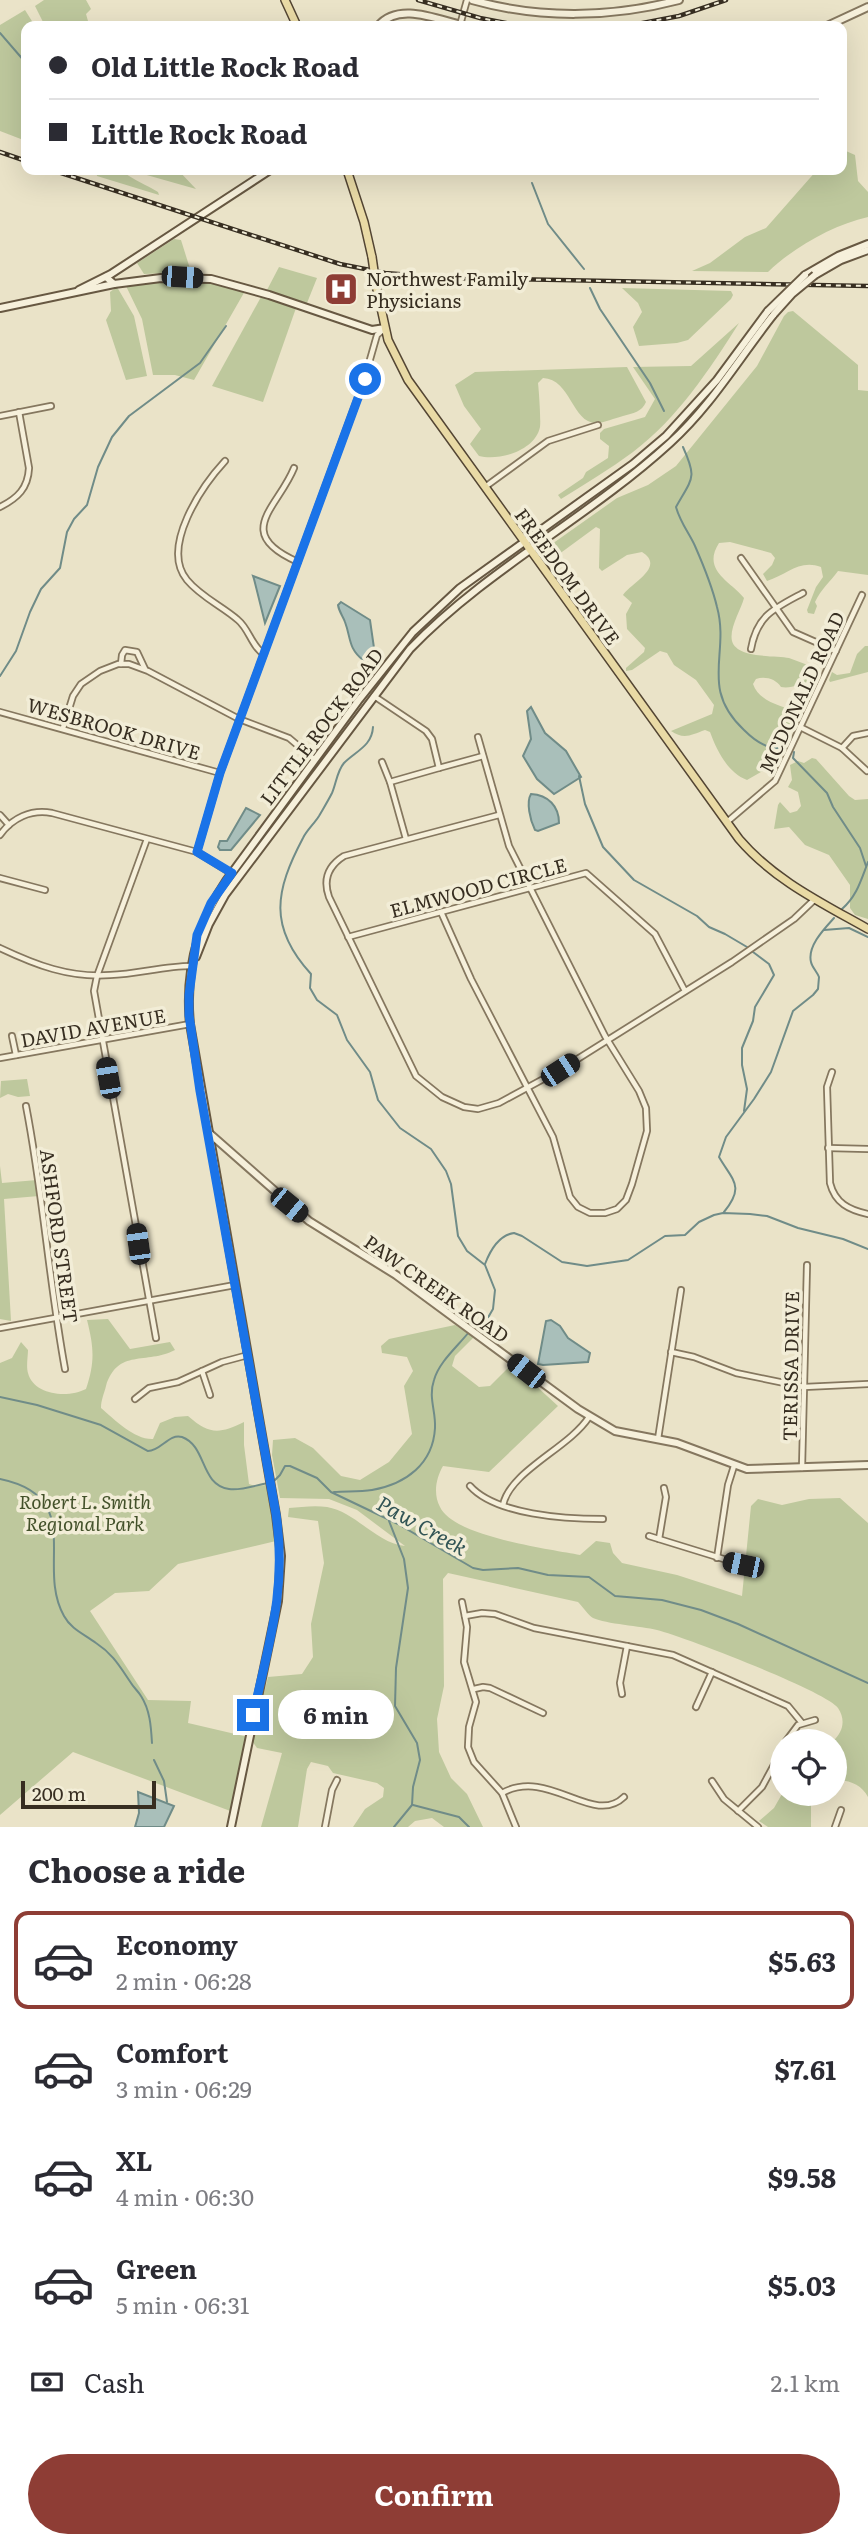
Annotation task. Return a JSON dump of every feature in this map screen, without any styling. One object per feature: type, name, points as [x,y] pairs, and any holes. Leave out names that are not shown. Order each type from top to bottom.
[{"type":"main road","points":[[285,0],[295,21]]},
{"type":"main road","points":[[469,0],[522,11],[578,14],[628,10],[679,0]]},
{"type":"main road","points":[[838,21],[868,7]]},
{"type":"main road","points":[[383,21],[391,15],[403,13],[439,21]]},
{"type":"main road","points":[[79,290],[106,277],[262,175]]},
{"type":"main road","name":"FREEDOM DRIVE","points":[[348,175],[364,222],[385,328],[392,351],[406,377],[726,822],[760,861],[778,876],[868,929]]},
{"type":"main road","points":[[771,313],[805,275],[838,256],[868,244]]},
{"type":"main road","points":[[771,313],[815,275],[841,260],[868,250]]},
{"type":"main road","points":[[106,277],[114,284]]},
{"type":"main road","points":[[0,308],[114,284],[161,278],[211,279],[372,330],[385,328]]},
{"type":"main road","name":"LITTLE ROCK ROAD","points":[[231,1827],[274,1621],[280,1581],[280,1540],[190,1024],[188,999],[194,946],[201,925],[211,903],[232,873],[391,657],[413,632],[460,588],[633,464],[666,436],[705,395],[771,313]]},
{"type":"main road","name":"LITTLE ROCK ROAD","points":[[192,965],[209,924],[225,895],[410,649],[449,610],[608,494],[673,441],[713,398],[771,313]]},
{"type":"main road","name":"PAW CREEK ROAD","points":[[209,1133],[309,1220],[383,1266],[589,1417],[620,1433],[689,1447],[734,1466],[757,1470],[868,1465]]},
{"type":"street","points":[[463,21],[469,0]]},
{"type":"street","points":[[197,852],[239,719],[363,384],[377,335],[385,328]]},
{"type":"street","points":[[0,416],[51,405]]},
{"type":"street","points":[[0,506],[16,498],[28,477],[29,468],[19,412]]},
{"type":"street","points":[[485,487],[548,441],[598,425]]},
{"type":"street","points":[[225,461],[201,489],[189,516],[180,542],[180,564],[190,583],[239,620],[264,654]]},
{"type":"street","points":[[294,468],[285,487],[269,507],[264,527],[268,542],[274,550],[298,562]]},
{"type":"street","points":[[741,558],[793,632],[836,651]]},
{"type":"street","points":[[751,649],[757,627],[775,608],[803,593]]},
{"type":"street","name":"MCDONALD ROAD","points":[[726,822],[773,784],[862,595]]},
{"type":"street","points":[[121,664],[122,654],[131,649],[138,652],[146,670]]},
{"type":"street","points":[[63,728],[73,696],[81,684],[100,671],[129,664],[146,670],[239,719],[289,738],[315,760]]},
{"type":"street","points":[[373,695],[426,731],[432,739],[439,768]]},
{"type":"street","name":"WESBROOK DRIVE","points":[[0,712],[220,773]]},
{"type":"street","points":[[800,727],[842,748],[867,771]]},
{"type":"street","points":[[842,748],[853,736],[868,733]]},
{"type":"street","points":[[441,912],[471,979],[553,1137],[567,1191],[573,1202],[586,1212],[597,1214],[617,1209],[626,1200],[632,1184],[645,1141],[648,1116],[639,1091],[608,1040],[509,846],[478,737]]},
{"type":"street","points":[[390,782],[483,756]]},
{"type":"street","points":[[382,762],[406,839]]},
{"type":"street","points":[[0,835],[9,825],[26,814],[46,812],[197,852],[232,873]]},
{"type":"street","points":[[0,815],[9,825]]},
{"type":"street","points":[[499,815],[344,856],[328,871],[327,891],[407,1062],[421,1082],[449,1101],[472,1109],[493,1106],[527,1089],[608,1040],[794,919],[815,899]]},
{"type":"street","points":[[147,839],[97,976],[95,1000],[156,1338]]},
{"type":"street","name":"ELMWOOD CIRCLE","points":[[348,937],[580,874],[590,875],[613,899],[655,934],[685,991]]},
{"type":"street","points":[[0,878],[45,890]]},
{"type":"street","points":[[0,948],[51,970],[97,976],[192,965]]},
{"type":"street","name":"DAVID AVENUE","points":[[0,1058],[190,1024]]},
{"type":"street","points":[[12,1036],[16,1055]]},
{"type":"street","points":[[832,1072],[827,1087],[830,1183],[834,1195],[846,1207],[868,1214]]},
{"type":"street","name":"ASHFORD STREET","points":[[26,1106],[65,1370]]},
{"type":"street","points":[[828,1148],[868,1149]]},
{"type":"street","name":"TERISSA DRIVE","points":[[802,1468],[807,1265]]},
{"type":"street","points":[[0,1328],[236,1285]]},
{"type":"street","points":[[657,1439],[681,1290]]},
{"type":"street","points":[[671,1352],[694,1357],[736,1373],[804,1387],[868,1384]]},
{"type":"street","points":[[135,1399],[149,1388],[178,1382],[222,1362],[248,1355]]},
{"type":"street","points":[[202,1371],[210,1395]]},
{"type":"street","points":[[503,1505],[511,1487],[576,1434],[589,1417]]},
{"type":"street","points":[[717,1558],[728,1485],[734,1466]]},
{"type":"street","points":[[470,1486],[485,1499],[503,1505],[557,1518],[603,1519]]},
{"type":"street","points":[[659,1539],[666,1497],[664,1488]]},
{"type":"street","points":[[649,1536],[743,1565]]},
{"type":"street","points":[[462,1602],[466,1616],[464,1662],[476,1702],[468,1727],[468,1747],[478,1768],[502,1793],[516,1827]]},
{"type":"street","points":[[466,1616],[495,1614],[534,1628],[673,1655],[788,1706],[802,1723]]},
{"type":"street","points":[[622,1694],[620,1684],[627,1646]]},
{"type":"street","points":[[696,1707],[712,1672]]},
{"type":"street","points":[[474,1689],[483,1686],[490,1688],[543,1713]]},
{"type":"street","points":[[793,1729],[802,1723],[815,1720]]},
{"type":"street","points":[[738,1811],[762,1787],[770,1772]]},
{"type":"street","points":[[325,1827],[332,1790],[337,1780]]},
{"type":"street","points":[[712,1781],[719,1793],[758,1827]]},
{"type":"street","points":[[502,1793],[516,1787],[531,1787],[571,1805]]},
{"type":"street","points":[[613,1812],[624,1797]]},
{"type":"street","points":[[835,1827],[841,1810]]},
{"type":"green space","points":[[44,0],[86,0],[91,9],[86,14],[88,21],[42,21],[35,6]]},
{"type":"green space","points":[[25,10],[32,21],[21,21],[21,139],[0,131],[0,25]]},
{"type":"green space","points":[[847,151],[855,155],[858,181],[868,192],[868,217],[841,225],[815,238],[768,272],[692,271],[710,263],[745,237],[766,228],[813,175],[847,175]]},
{"type":"green space","points":[[128,175],[159,195],[97,176]]},
{"type":"green space","points":[[147,175],[183,175],[196,189]]},
{"type":"green space","points":[[174,239],[181,240],[191,272],[144,274],[137,263]]},
{"type":"green space","points":[[279,267],[317,278],[307,303],[267,290]]},
{"type":"green space","points":[[174,280],[216,283],[245,291],[194,380],[175,375],[153,375],[142,319],[126,286]]},
{"type":"green space","points":[[117,287],[134,316],[147,376],[126,380],[106,320],[111,311],[110,292]]},
{"type":"green space","points":[[622,288],[731,291],[733,295],[688,340],[639,346],[633,327],[642,312],[638,303]]},
{"type":"green space","points":[[261,297],[296,308],[263,402],[212,386]]},
{"type":"green space","points":[[793,311],[858,365],[858,390],[868,391],[868,575],[838,571],[817,597],[814,614],[808,613],[816,587],[823,577],[821,567],[800,566],[767,581],[763,574],[775,558],[771,553],[730,542],[719,543],[714,553],[716,568],[744,598],[732,630],[735,647],[758,655],[789,658],[818,671],[811,683],[789,687],[781,687],[770,679],[756,679],[753,684],[760,695],[779,706],[800,712],[798,724],[772,734],[771,749],[775,764],[747,780],[729,767],[710,732],[705,730],[684,736],[671,731],[712,714],[714,705],[696,680],[674,665],[667,653],[660,651],[632,670],[626,671],[645,648],[627,629],[626,614],[632,603],[623,595],[649,569],[648,558],[642,552],[627,555],[602,571],[599,568],[600,529],[596,527],[551,560],[547,552],[552,544],[617,498],[648,485],[676,466],[757,366],[784,316]]},
{"type":"green space","points":[[739,323],[678,409],[649,439],[561,499],[558,495],[608,458],[609,446],[600,439],[600,433],[604,429],[645,417],[655,399],[633,367],[691,366]]},
{"type":"green space","points":[[627,367],[646,402],[637,412],[602,422],[588,421],[576,409],[560,385],[543,378],[538,383],[540,427],[531,442],[515,452],[496,457],[479,456],[470,444],[481,429],[464,406],[455,385],[475,372]]},
{"type":"green space","points":[[868,646],[868,672],[830,682],[832,672],[837,675],[850,673],[857,654]]},
{"type":"green space","points":[[812,758],[816,759],[849,796],[855,800],[868,799],[868,919],[855,915],[850,908],[850,885],[829,855],[805,845],[789,827],[774,829],[780,802],[790,813],[801,806],[798,792],[788,787],[792,780],[790,765],[798,761],[804,763]]},
{"type":"green space","points":[[27,1079],[30,1096],[8,1094],[0,1098],[1,1081]]},
{"type":"green space","points":[[0,1166],[2,1183],[37,1180],[39,1196],[4,1199],[11,1321],[0,1319]]},
{"type":"green space","name":"Robert L. Smith Regional Park","points":[[108,1319],[130,1349],[170,1342],[175,1350],[154,1357],[134,1359],[118,1366],[106,1386],[101,1408],[125,1428],[139,1436],[153,1439],[160,1423],[175,1417],[188,1416],[203,1427],[215,1431],[244,1422],[249,1484],[267,1485],[276,1541],[178,1564],[149,1591],[115,1593],[90,1611],[148,1700],[191,1701],[188,1723],[248,1737],[233,1812],[73,1752],[0,1815],[0,1363],[12,1358],[21,1342],[28,1350],[28,1373],[37,1386],[53,1393],[79,1392],[86,1389],[91,1371],[91,1339],[87,1320]]},
{"type":"green space","points":[[455,1325],[474,1337],[455,1356],[452,1366],[479,1387],[490,1386],[512,1364],[558,1406],[489,1472],[443,1466],[436,1486],[440,1507],[449,1517],[483,1534],[580,1555],[596,1541],[610,1543],[613,1553],[622,1563],[677,1575],[742,1596],[751,1506],[758,1499],[782,1505],[809,1499],[840,1498],[868,1523],[868,1797],[862,1789],[847,1782],[847,1729],[841,1729],[843,1721],[838,1708],[828,1700],[753,1665],[672,1634],[593,1618],[578,1602],[448,1573],[443,1579],[444,1686],[437,1719],[439,1752],[451,1778],[467,1794],[483,1827],[444,1827],[432,1818],[415,1821],[408,1827],[353,1827],[365,1809],[383,1797],[384,1788],[377,1783],[333,1773],[328,1766],[311,1762],[307,1769],[298,1827],[261,1827],[282,1753],[257,1748],[252,1741],[268,1677],[302,1674],[313,1657],[311,1624],[324,1563],[318,1521],[288,1517],[289,1508],[318,1506],[337,1510],[385,1539],[405,1546],[357,1510],[329,1499],[280,1498],[272,1455],[273,1440],[295,1438],[313,1448],[341,1476],[360,1480],[389,1462],[412,1434],[404,1386],[413,1371],[407,1357],[382,1353],[381,1346],[389,1339]]},
{"type":"green space","points":[[811,1806],[811,1827],[768,1827],[759,1821],[774,1808]]},
{"type":"water","points":[[253,576],[280,586],[265,623],[254,579]]},
{"type":"water","points":[[341,602],[370,620],[374,648],[370,661],[363,660],[352,647],[338,605]]},
{"type":"water","points":[[531,707],[545,733],[566,751],[581,777],[554,794],[537,779],[523,756],[531,739],[527,711]]},
{"type":"water","points":[[531,794],[547,799],[555,807],[559,823],[535,830],[529,811]]},
{"type":"water","points":[[246,808],[260,815],[231,850],[220,850],[220,841],[227,841]]},
{"type":"water","points":[[551,1320],[560,1326],[568,1338],[590,1353],[588,1362],[538,1364],[546,1321]]},
{"type":"water","points":[[138,1792],[174,1806],[164,1827],[135,1827],[139,1813]]},
{"type":"waterway","points":[[0,33],[21,57]]},
{"type":"waterway","points":[[532,183],[548,224],[584,269]]},
{"type":"waterway","points":[[590,288],[600,309],[650,383],[664,411]]},
{"type":"waterway","points":[[0,676],[16,651],[41,589],[60,568],[67,532],[74,519],[87,505],[98,467],[112,437],[129,416],[200,363],[226,326]]},
{"type":"waterway","points":[[683,447],[690,465],[691,477],[676,507],[701,560],[717,607],[720,624],[719,685],[723,700],[730,715],[755,739],[772,748],[787,746]]},
{"type":"waterway","points":[[373,727],[367,744],[342,766],[330,796],[294,857],[282,892],[282,924],[297,957],[311,974],[310,988],[317,1000],[337,1015],[347,1040],[370,1072],[378,1100],[400,1128],[431,1149],[446,1171],[451,1184],[458,1236],[467,1251],[485,1265],[495,1290],[493,1309],[486,1321],[472,1328]]},
{"type":"waterway","points":[[794,752],[793,758],[827,793],[860,848],[866,866]]},
{"type":"waterway","points":[[579,776],[585,804],[603,847],[634,880],[697,916],[709,927],[747,947]]},
{"type":"waterway","points":[[842,909],[855,893],[868,862]]},
{"type":"waterway","points":[[724,1212],[735,1190],[735,1184],[719,1157],[726,1137],[771,1072],[793,1011],[818,989],[819,977],[812,966],[810,956],[818,938],[834,918]]},
{"type":"waterway","points":[[824,930],[849,928],[868,937]]},
{"type":"waterway","points":[[744,1111],[747,1089],[742,1048],[753,1021],[755,1007],[774,975],[769,964],[753,952]]},
{"type":"waterway","points":[[485,1264],[500,1240],[514,1233],[562,1262],[587,1266],[628,1260],[665,1236],[685,1235],[699,1222],[723,1213],[767,1216],[868,1249]]},
{"type":"waterway","points":[[334,1492],[367,1491],[396,1483],[423,1462],[433,1441],[435,1428],[432,1392],[436,1373],[469,1332]]},
{"type":"waterway","name":"Paw Creek","points":[[0,1397],[37,1405],[101,1425],[148,1451],[173,1437],[182,1437],[196,1448],[213,1480],[229,1489],[243,1489],[268,1483]]},
{"type":"waterway","name":"Paw Creek","points":[[273,1482],[285,1466],[290,1466],[317,1478],[331,1492],[398,1524],[473,1568],[518,1568],[548,1575],[589,1577],[615,1596],[662,1600],[701,1610],[738,1624],[868,1683]]},
{"type":"waterway","points":[[0,1479],[27,1488],[43,1501],[51,1517],[56,1596],[64,1616],[74,1628],[112,1656],[140,1694],[148,1713],[152,1743]]},
{"type":"waterway","points":[[389,1521],[404,1559],[408,1588],[396,1668],[395,1706],[417,1743],[420,1760],[413,1787],[412,1805],[394,1827]]},
{"type":"waterway","points":[[154,1760],[164,1781],[167,1802]]},
{"type":"waterway","points":[[413,1805],[459,1817],[469,1827]]},
{"type":"railway","points":[[418,0],[496,21]]},
{"type":"railway","points":[[653,21],[679,16],[726,0]]},
{"type":"railway","points":[[0,152],[21,159]]},
{"type":"railway","points":[[67,175],[340,264],[385,273],[450,278],[868,286]]},
{"type":"place","name":"Northwest Family Physicians","points":[[341,289]]},
{"type":"route","points":[[253,1715],[278,1601],[280,1540],[200,1091],[189,1015],[197,935],[211,903],[232,873],[197,852],[220,773],[365,379]]}]
